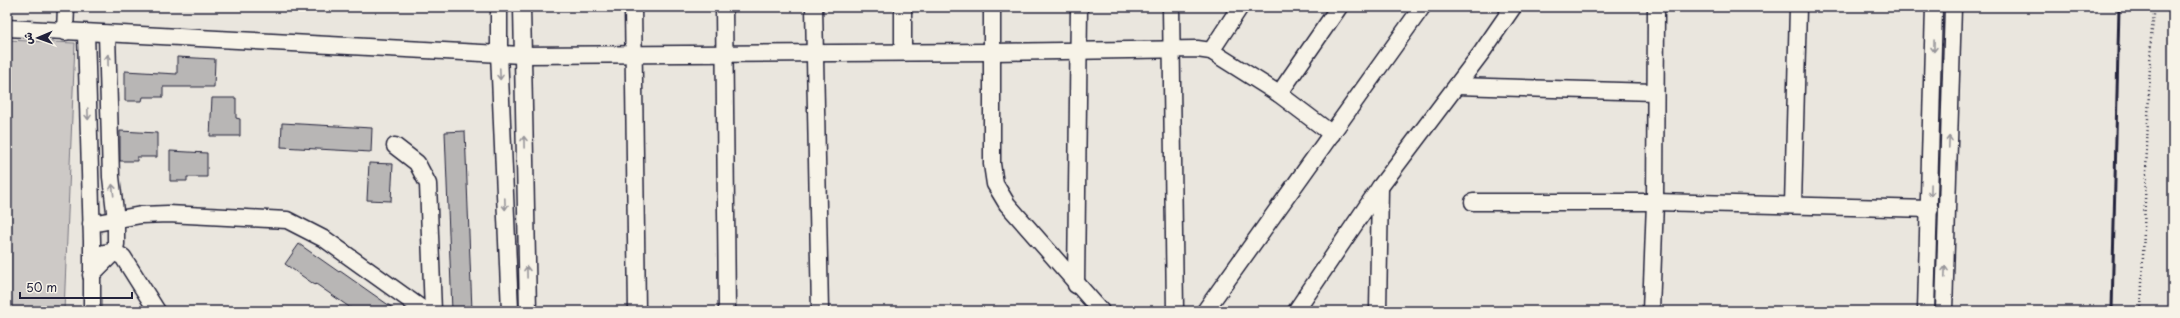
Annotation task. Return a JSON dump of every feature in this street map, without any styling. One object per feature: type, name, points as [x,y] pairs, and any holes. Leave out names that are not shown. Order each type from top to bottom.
[{"type":"street","points":[[65,32],[66,7]]},
{"type":"street","points":[[499,7],[499,53],[510,311]]},
{"type":"street","points":[[522,7],[528,311]]},
{"type":"street","points":[[633,7],[637,311]]},
{"type":"street","points":[[724,7],[727,311]]},
{"type":"street","points":[[814,7],[820,311]]},
{"type":"street","points":[[903,7],[903,51]]},
{"type":"street","points":[[992,7],[992,164],[996,184],[1007,204],[1076,285],[1101,311]]},
{"type":"street","points":[[1076,285],[1079,7]]},
{"type":"street","points":[[1171,7],[1175,311]]},
{"type":"street","points":[[1211,51],[1240,7]]},
{"type":"street","points":[[1279,94],[1339,7]]},
{"type":"street","points":[[1205,311],[1422,7]]},
{"type":"street","points":[[1296,311],[1380,187],[1457,86],[1513,7]]},
{"type":"street","points":[[1651,311],[1655,202],[1654,92],[1656,7]]},
{"type":"street","points":[[1793,205],[1798,7]]},
{"type":"street","points":[[1926,311],[1930,209],[1934,7]]},
{"type":"street","points":[[1944,311],[1954,7]]},
{"type":"street","points":[[7,28],[522,55],[903,51],[992,52],[1171,49],[1211,51],[1279,94],[1332,134]]},
{"type":"street","points":[[86,33],[92,254],[92,311]]},
{"type":"street","points":[[91,275],[114,252],[116,244],[116,220],[111,177],[107,34]]},
{"type":"street","points":[[1457,86],[1654,92]]},
{"type":"street","points":[[395,146],[417,163],[428,184],[433,311]]},
{"type":"street","points":[[1378,311],[1380,187]]},
{"type":"street","points":[[1473,202],[1655,202],[1930,209]]},
{"type":"street","points":[[91,224],[142,215],[168,214],[287,220],[326,240],[425,311]]},
{"type":"street","points":[[92,254],[114,252],[120,254],[130,267],[156,311]]},
{"type":"path","points":[[2141,311],[2151,37],[2155,7]]},
{"type":"shaded area","points":[[7,40],[75,43],[64,311],[7,311]]},
{"type":"building","points":[[177,57],[215,59],[214,87],[163,87],[163,97],[143,97],[142,101],[125,101],[125,71],[177,74]]},
{"type":"building","points":[[212,98],[236,98],[236,118],[240,119],[240,136],[210,136]]},
{"type":"building","points":[[282,123],[372,128],[371,152],[281,147]]},
{"type":"building","points":[[120,131],[157,133],[157,157],[137,157],[137,161],[120,161]]},
{"type":"building","points":[[465,131],[472,311],[452,311],[445,132]]},
{"type":"building","points":[[170,151],[207,153],[207,177],[187,177],[187,181],[170,181]]},
{"type":"building","points":[[369,163],[393,164],[391,201],[367,200]]},
{"type":"building","points":[[299,244],[397,311],[355,311],[316,284],[315,285],[285,264]]},
{"type":"railway","points":[[2112,311],[2119,7]]}]
